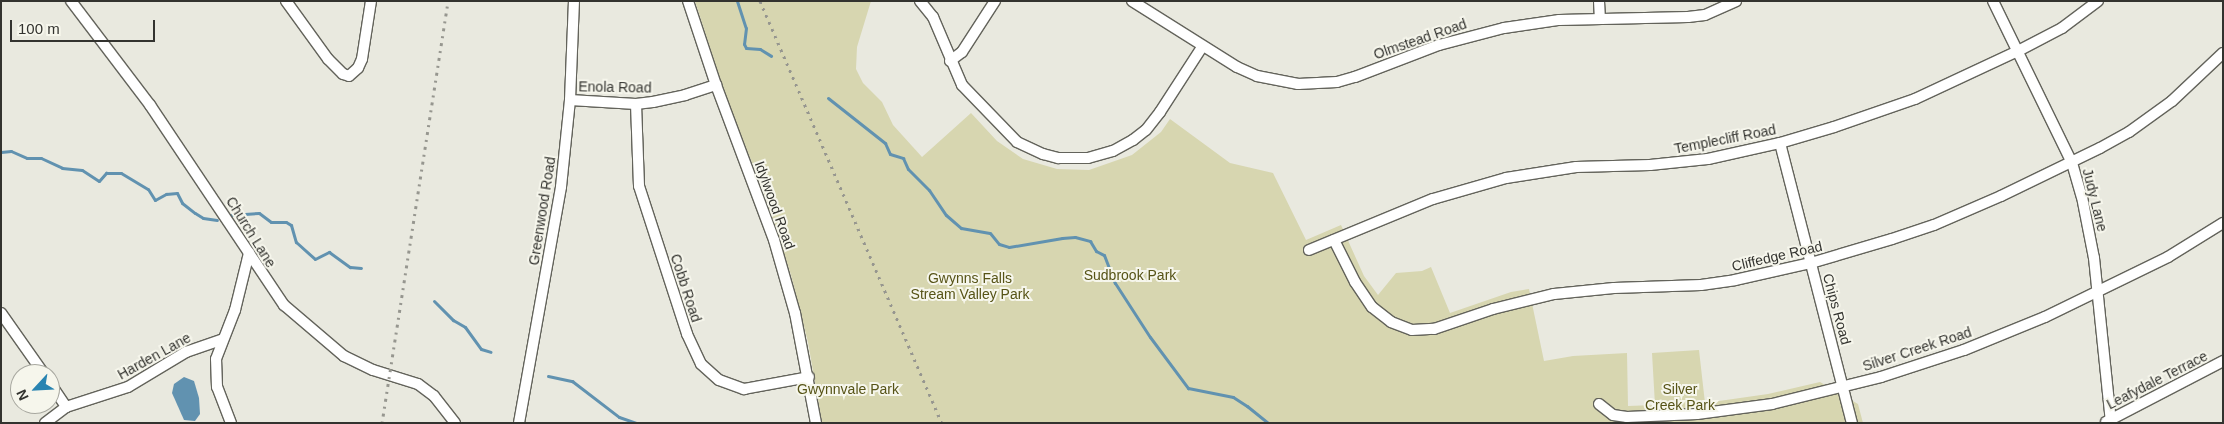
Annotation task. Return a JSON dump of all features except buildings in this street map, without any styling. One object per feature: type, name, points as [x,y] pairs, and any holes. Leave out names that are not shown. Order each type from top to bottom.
[{"type":"street","name":"Church Lane","points":[[71,1],[150,105],[284,305],[330,345],[359,365],[418,384],[434,396],[455,423]]},
{"type":"street","points":[[286,1],[328,58],[343,74],[349,76],[358,68],[362,59],[372,1]]},
{"type":"street","name":"Greenwood Road","points":[[519,423],[555,222],[570,100],[574,1]]},
{"type":"street","name":"Idylwood Road","points":[[688,1],[716,85],[774,240],[795,313],[809,377],[816,423]]},
{"type":"street","points":[[920,1],[933,17],[950,61],[962,85],[1017,142],[1043,154],[1074,159],[1088,158],[1126,145],[1146,130],[1160,112],[1202,47]]},
{"type":"street","points":[[950,61],[962,52],[995,1]]},
{"type":"street","name":"Olmstead Road","points":[[1132,1],[1202,47],[1257,76],[1280,81],[1319,84],[1355,77],[1470,36],[1541,22],[1688,17],[1719,10],[1736,1]]},
{"type":"street","points":[[1599,1],[1600,19]]},
{"type":"street","name":"Judy Lane","points":[[1993,1],[2072,162],[2090,232],[2108,422]]},
{"type":"street","name":"Templecliff Road","points":[[1309,250],[1433,199],[1506,178],[1576,167],[1650,165],[1708,159],[1780,143],[1907,102],[2018,51],[2062,28],[2098,1]]},
{"type":"street","name":"Cliffedge Road","points":[[1334,240],[1355,282],[1372,307],[1396,325],[1423,330],[1434,329],[1515,303],[1554,294],[1614,288],[1701,285],[1735,280],[1811,262],[1934,225],[2002,196],[2072,162],[2149,118],[2194,82],[2223,53]]},
{"type":"street","name":"Enola Road","points":[[570,100],[636,104],[666,100],[716,85]]},
{"type":"street","name":"Cobb Road","points":[[636,104],[639,186],[687,334],[701,364],[719,380],[744,388],[809,377]]},
{"type":"street","name":"Chips Road","points":[[1780,143],[1852,423]]},
{"type":"street","name":"Silver Creek Road","points":[[1598,404],[1612,415],[1627,417],[1697,414],[1772,404],[1843,387],[1964,350],[2045,317],[2168,257],[2223,223]]},
{"type":"street","points":[[231,423],[217,387],[215,375],[216,359],[235,310],[249,253]]},
{"type":"street","points":[[1,313],[37,364]]},
{"type":"street","name":"Harden Lane","points":[[45,423],[66,407],[128,387],[186,352],[223,339]]},
{"type":"street","name":"Leafydale Terrace","points":[[2108,422],[2223,361]]},
{"type":"street","points":[[60,398],[66,407]]},
{"type":"green space","name":"Gwynns Falls Stream Valley Park","points":[[695,1],[871,1],[857,47],[856,69],[863,83],[882,102],[893,125],[922,157],[971,113],[997,141],[1023,159],[1057,169],[1089,170],[1132,155],[1161,132],[1170,119],[1230,163],[1273,173],[1306,240],[1341,225],[1364,276],[1378,295],[1396,273],[1422,271],[1431,267],[1450,313],[1511,292],[1529,289],[1544,361],[1573,356],[1627,353],[1628,406],[1655,405],[1652,353],[1699,350],[1705,403],[1768,394],[1820,382],[1858,404],[1863,423],[822,423],[808,342],[791,275],[767,201],[725,94]]},
{"type":"water","points":[[184,377],[194,381],[199,398],[200,414],[195,421],[184,420],[172,393],[174,384]]},
{"type":"waterway","points":[[737,1],[746,28],[744,44],[746,48],[760,49],[771,56]]},
{"type":"waterway","points":[[828,98],[885,143],[890,154],[903,158],[908,169],[929,190],[946,215],[961,228],[990,233],[999,244],[1009,247],[1075,237],[1090,241],[1096,251],[1104,255],[1115,283],[1150,337],[1188,388],[1233,397],[1268,423]]},
{"type":"waterway","points":[[1,152],[11,151],[27,158],[41,158],[62,168],[82,170],[99,181],[106,173],[121,173],[148,189],[155,200],[166,194],[177,193],[182,203],[195,213],[203,218],[217,220]]},
{"type":"waterway","points":[[230,215],[259,213],[271,222],[286,222],[291,225],[296,242],[315,259],[329,252],[350,267],[361,268]]},
{"type":"waterway","points":[[434,301],[453,320],[465,327],[481,349],[491,352]]},
{"type":"waterway","points":[[548,376],[572,381],[619,417],[636,423]]},
{"type":"railway","points":[[382,423],[448,1]]},
{"type":"railway","points":[[760,1],[942,423]]},
{"type":"park label","name":"Sudbrook Park","points":[[1130,275]]},
{"type":"park label","name":"Gwynnvale Park","points":[[848,389]]},
{"type":"park label","name":"Silver Creek Park","points":[[1680,398]]}]
